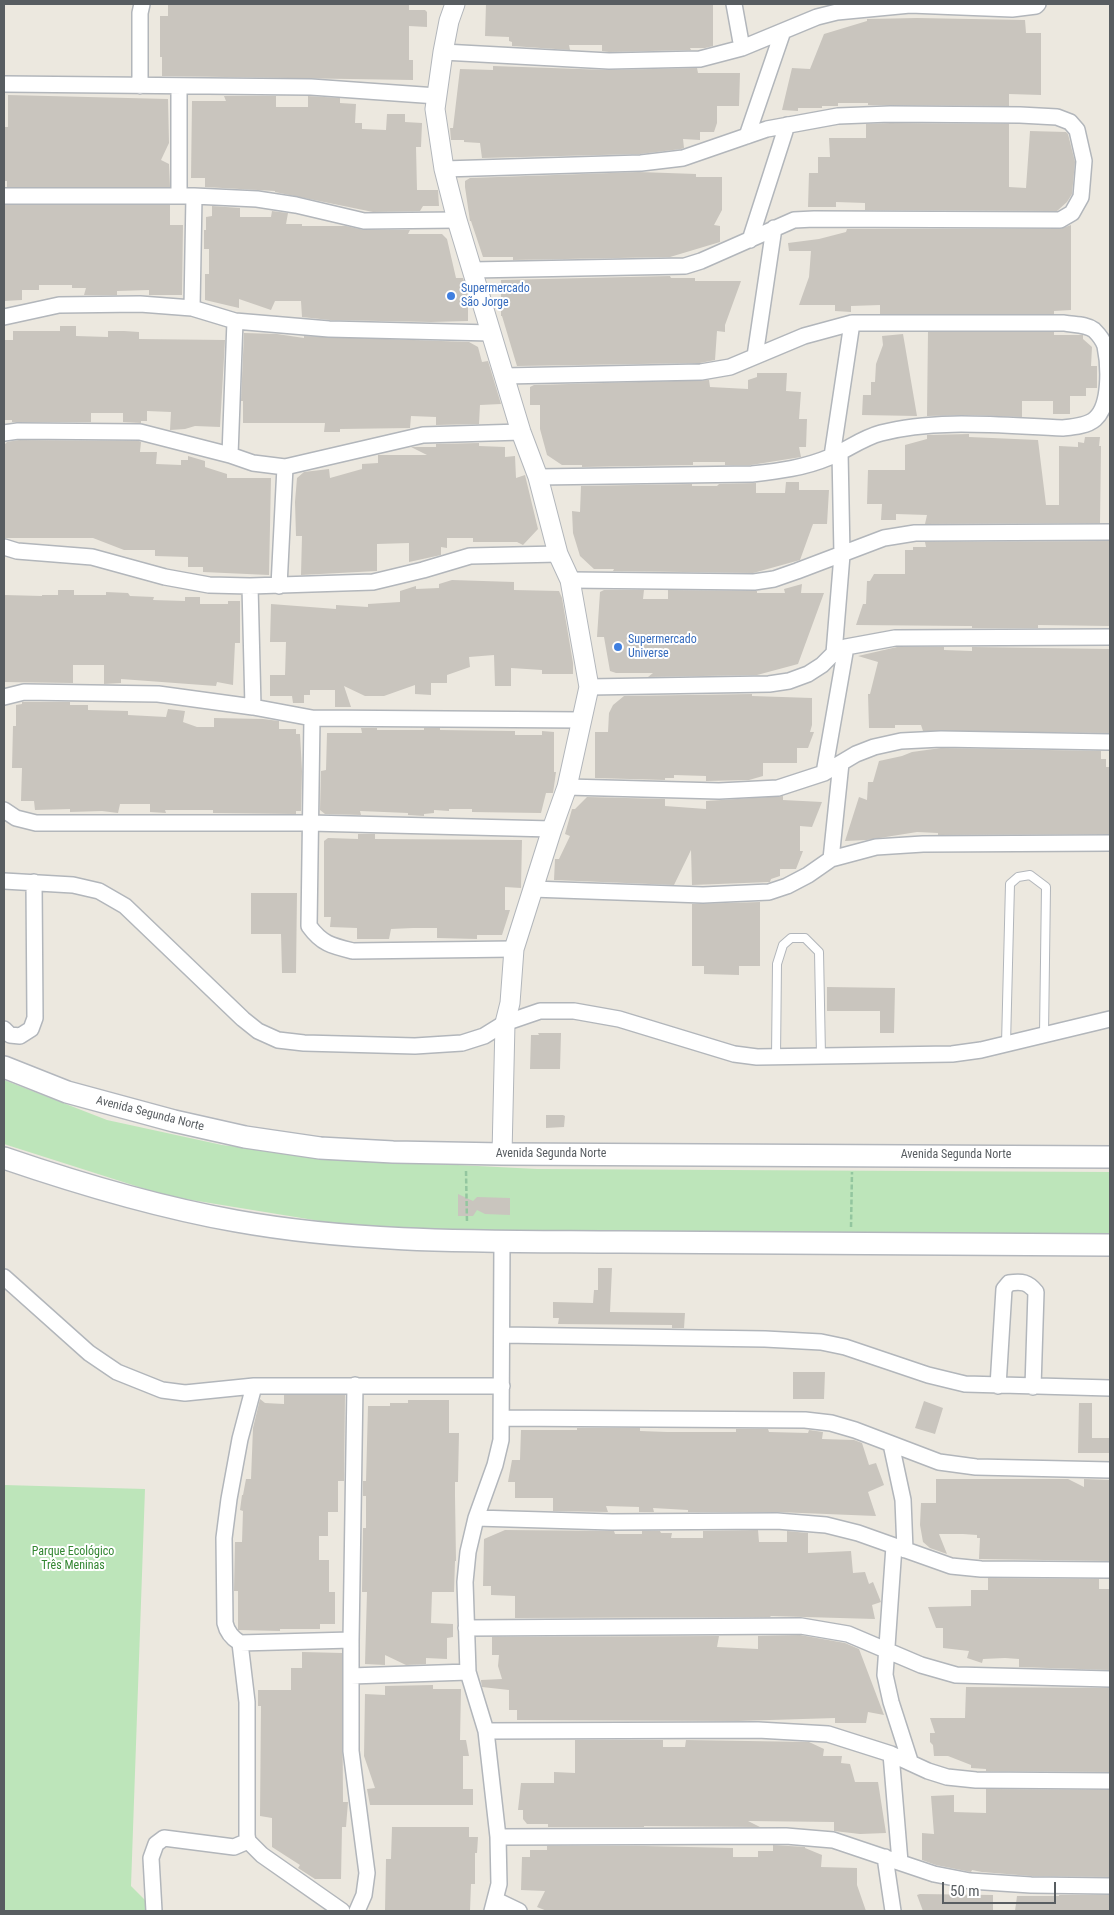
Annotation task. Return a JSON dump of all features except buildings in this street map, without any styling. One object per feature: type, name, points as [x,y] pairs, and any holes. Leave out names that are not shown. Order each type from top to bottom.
[{"type":"main road","name":"Avenida Segunda Norte","points":[[4,1067],[67,1092],[174,1121],[245,1136],[320,1148],[393,1152],[502,1154],[1110,1156]]},
{"type":"main road","points":[[4,1158],[60,1177],[154,1204],[237,1221],[360,1236],[502,1241],[1110,1246]]},
{"type":"street","points":[[140,86],[140,14],[142,4]]},
{"type":"street","points":[[455,4],[443,52],[435,109],[444,169],[456,220],[521,432],[538,477],[558,554],[570,580],[589,687],[567,787],[532,889],[514,949],[510,1003],[505,1023],[502,1154]]},
{"type":"street","points":[[734,4],[742,48]]},
{"type":"street","points":[[443,52],[609,61],[700,59],[742,48],[817,17],[837,12],[910,5],[1012,9],[1036,6],[1038,4]]},
{"type":"street","points":[[747,136],[783,31]]},
{"type":"street","points":[[4,84],[311,87],[438,96]]},
{"type":"street","points":[[179,87],[187,196],[192,308]]},
{"type":"street","points":[[444,169],[641,163],[683,158],[787,124],[838,116],[890,114],[1057,117],[1070,122],[1077,130],[1084,161],[1081,197],[1072,213],[1060,220],[794,220],[701,261],[685,266],[472,270]]},
{"type":"street","points":[[750,240],[787,124]]},
{"type":"street","points":[[4,196],[187,196],[257,199],[296,205],[364,221],[456,220]]},
{"type":"street","points":[[755,356],[774,228]]},
{"type":"street","points":[[4,317],[59,305],[140,304],[192,308],[235,321],[329,329],[491,333]]},
{"type":"street","points":[[230,456],[235,321]]},
{"type":"street","points":[[824,773],[840,650],[842,555],[836,454],[852,323]]},
{"type":"street","points":[[504,376],[701,372],[730,367],[804,336],[852,323],[1064,324],[1085,326],[1093,329],[1104,344],[1108,386],[1106,400],[1102,412],[1094,421],[1078,427],[940,424],[881,433],[856,442],[836,454],[810,465],[786,471],[752,474],[538,477]]},
{"type":"street","points":[[4,433],[140,432],[253,463],[285,466],[423,435],[521,432]]},
{"type":"street","points":[[279,586],[285,466]]},
{"type":"street","points":[[570,580],[754,582],[774,579],[884,538],[914,533],[1110,532]]},
{"type":"street","points":[[4,547],[17,551],[92,557],[165,577],[209,585],[250,586],[373,582],[470,556],[558,554]]},
{"type":"street","points":[[250,586],[254,707]]},
{"type":"street","points":[[589,687],[769,684],[788,681],[808,674],[840,650],[895,638],[1110,636]]},
{"type":"street","points":[[4,697],[24,692],[158,694],[254,707],[312,718],[581,720]]},
{"type":"street","points":[[312,718],[310,926],[317,938],[332,946],[353,951],[514,949]]},
{"type":"street","points":[[567,787],[719,790],[778,788],[824,773],[841,762],[874,747],[901,741],[951,739],[1110,742]]},
{"type":"street","points":[[831,859],[841,762]]},
{"type":"street","points":[[4,810],[16,818],[36,823],[310,823],[552,829]]},
{"type":"street","points":[[532,889],[703,895],[769,892],[787,886],[808,875],[831,859],[876,848],[922,844],[1110,843]]},
{"type":"street","points":[[4,881],[73,884],[99,891],[126,906],[243,1019],[258,1031],[278,1040],[304,1043],[425,1046],[462,1043],[484,1036],[505,1023],[540,1011],[574,1011],[619,1019],[734,1054],[757,1057],[952,1054],[981,1050],[1110,1019]]},
{"type":"street","points":[[4,1029],[10,1035],[20,1036],[31,1029],[35,1018],[34,882]]},
{"type":"street","points":[[502,1241],[502,1418],[500,1440],[495,1465],[476,1518],[468,1552],[465,1582],[466,1628],[468,1672],[486,1731],[498,1837],[500,1868],[494,1906],[518,1911]]},
{"type":"street","points":[[4,1277],[89,1353],[117,1372],[162,1390],[185,1393],[254,1386],[502,1386]]},
{"type":"street","points":[[998,1386],[1004,1289],[1009,1283],[1019,1281],[1029,1284],[1036,1292],[1034,1387]]},
{"type":"street","points":[[502,1335],[765,1339],[822,1342],[845,1347],[928,1375],[965,1384],[1110,1388]]},
{"type":"street","points":[[355,1385],[351,1751],[367,1873],[364,1895],[357,1911]]},
{"type":"street","points":[[254,1386],[240,1439],[224,1538],[225,1623],[232,1638],[240,1643],[351,1640]]},
{"type":"street","points":[[502,1418],[805,1420],[832,1423],[855,1430],[939,1462],[976,1467],[1110,1470]]},
{"type":"street","points":[[891,1444],[903,1500],[905,1527],[899,1548],[885,1650],[885,1675],[890,1702],[910,1761]]},
{"type":"street","points":[[476,1518],[612,1522],[777,1521],[826,1526],[858,1532],[951,1566],[981,1569],[1110,1570]]},
{"type":"street","points":[[466,1628],[801,1626],[848,1634],[921,1665],[956,1675],[1110,1678]]},
{"type":"street","points":[[240,1643],[247,1702],[248,1841],[262,1855],[342,1911]]},
{"type":"street","points":[[351,1676],[468,1672]]},
{"type":"street","points":[[486,1731],[758,1730],[828,1734],[891,1754],[910,1761],[928,1771],[947,1777],[976,1780],[1110,1780]]},
{"type":"street","points":[[891,1754],[900,1862]]},
{"type":"street","points":[[498,1837],[786,1836],[833,1840],[934,1874],[970,1881],[1031,1885],[1110,1886]]},
{"type":"street","points":[[154,1911],[151,1858],[156,1844],[164,1838],[234,1847],[248,1841]]},
{"type":"street","points":[[885,1857],[893,1911]]},
{"type":"lane","points":[[1006,1044],[1010,884],[1018,877],[1030,875],[1046,887],[1044,1034]]},
{"type":"lane","points":[[776,1057],[776,964],[783,945],[791,938],[805,938],[819,952],[821,1056]]},
{"type":"path","points":[[465,1153],[468,1240]]},
{"type":"path","points":[[851,1243],[852,1154]]},
{"type":"green space","points":[[4,1080],[107,1120],[222,1145],[339,1159],[537,1169],[1110,1172],[1110,1237],[375,1230],[167,1196],[4,1144]]},
{"type":"green space","name":"Parque Ecológico Três Meninas","points":[[4,1485],[145,1489],[131,1886],[156,1911],[4,1911]]},
{"type":"place","name":"Supermercado São Jorge","points":[[451,296]]},
{"type":"place","name":"Supermercado Universe","points":[[618,647]]}]
